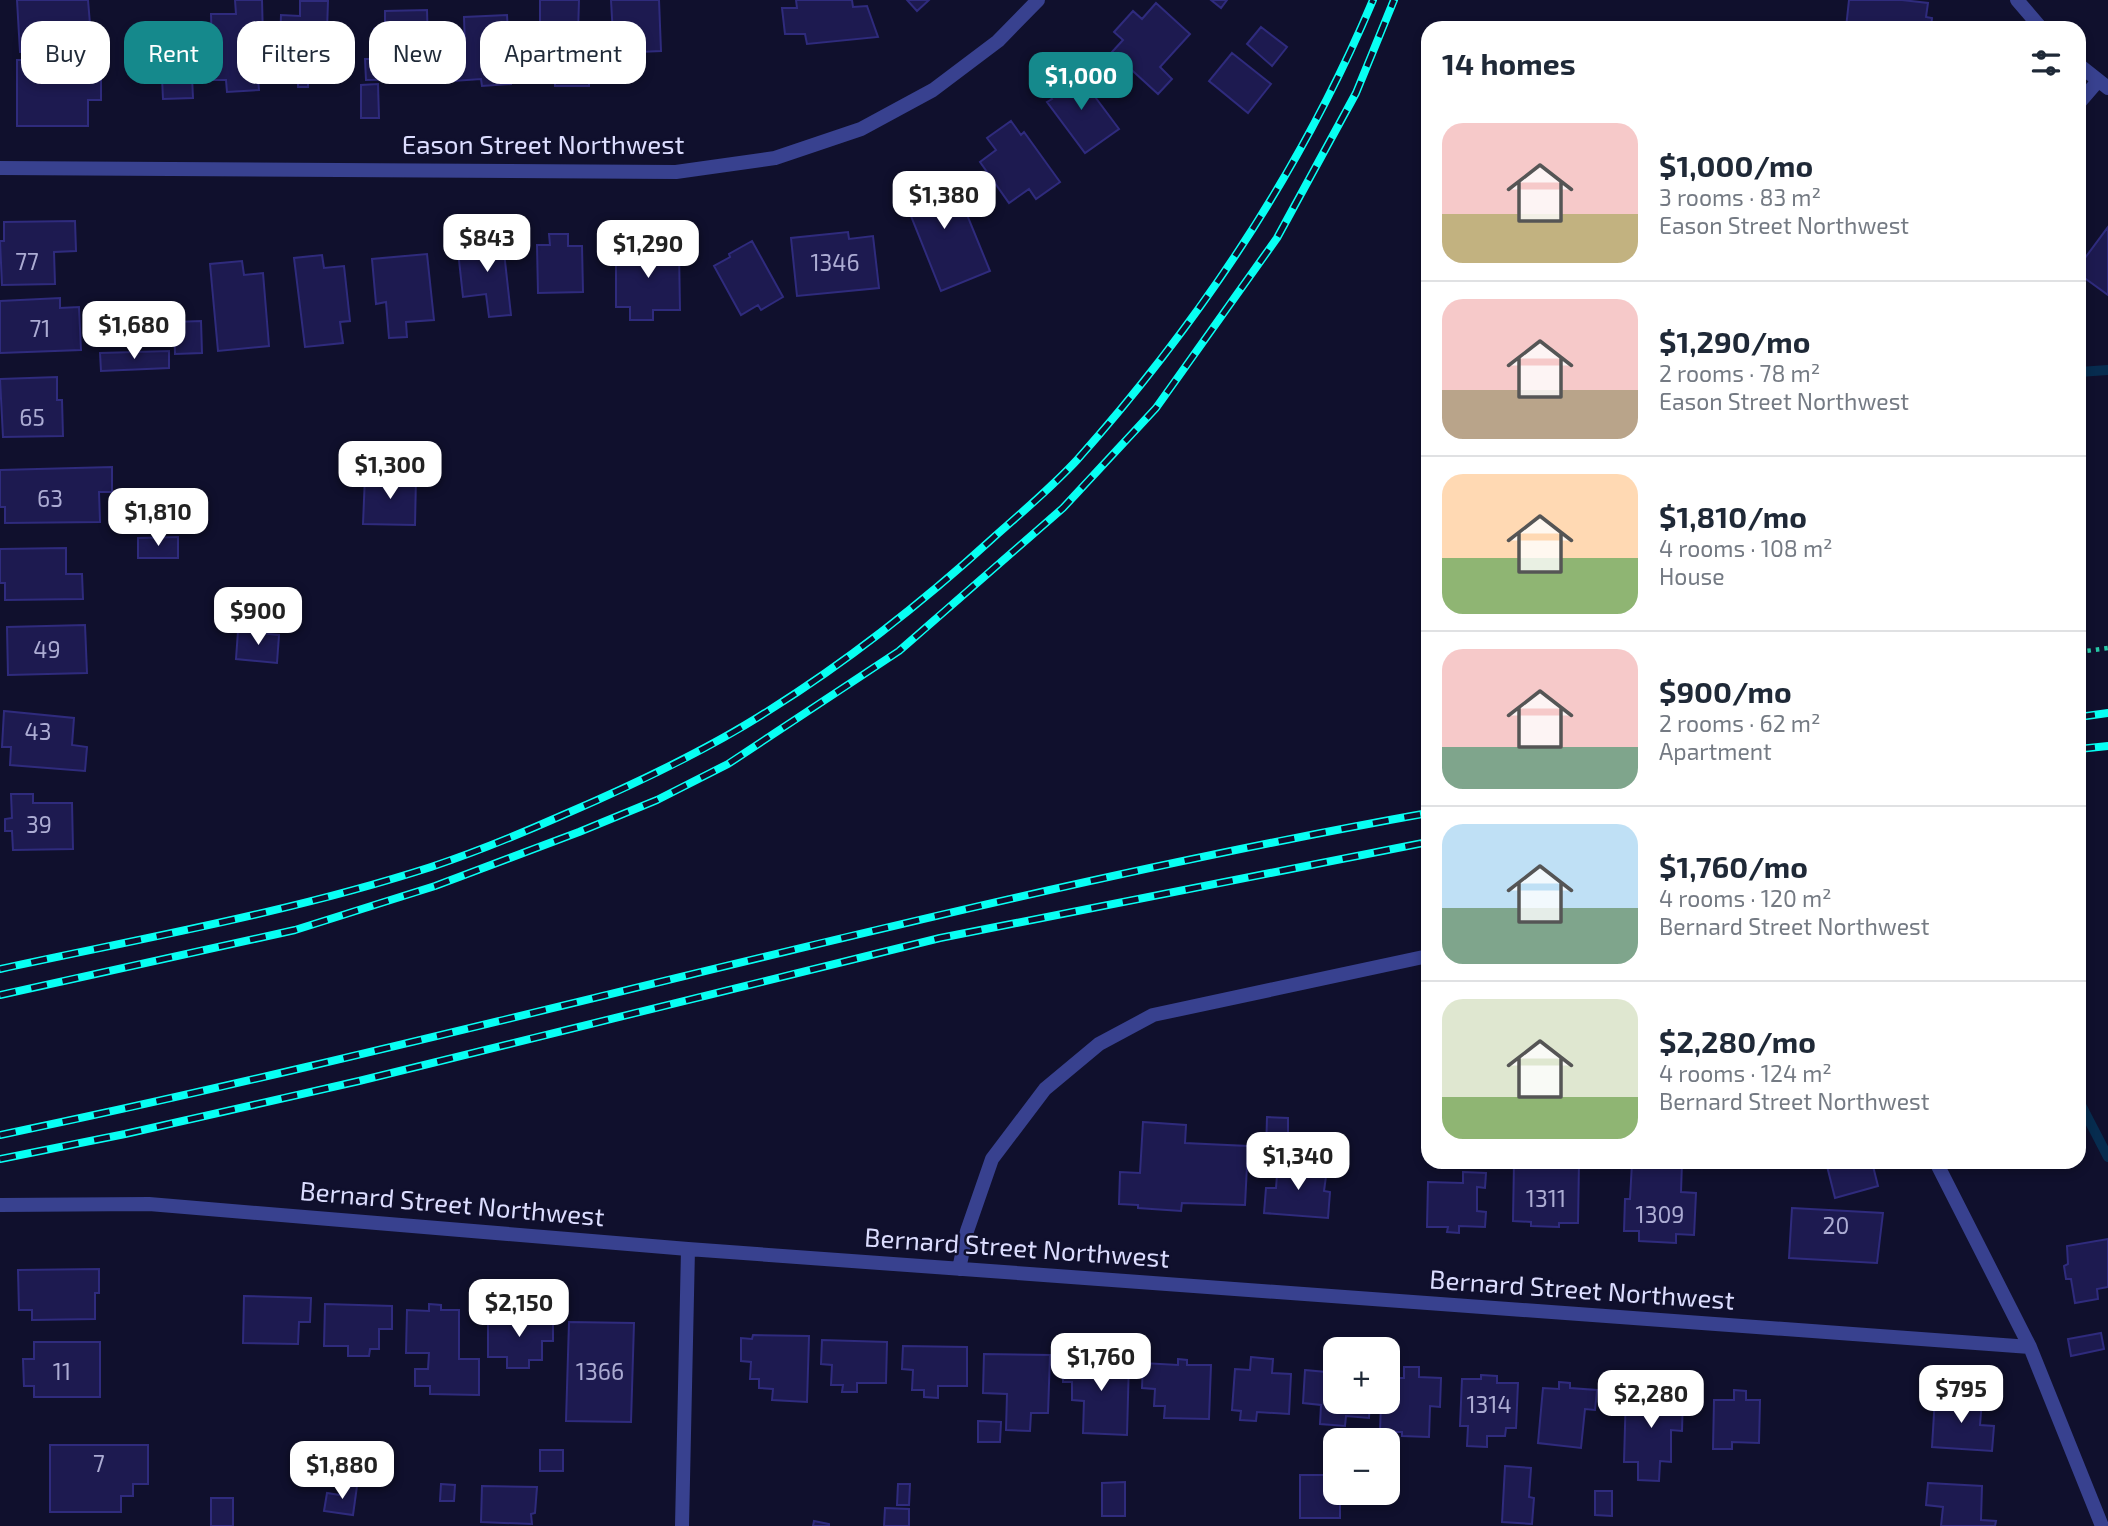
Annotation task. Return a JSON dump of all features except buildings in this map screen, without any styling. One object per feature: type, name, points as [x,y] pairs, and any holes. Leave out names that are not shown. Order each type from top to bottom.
[{"type":"street","name":"Eason Street Northwest","points":[[0,168],[676,172],[775,158],[861,129],[933,90],[998,41],[1038,0]]},
{"type":"street","points":[[2017,0],[2035,21]]},
{"type":"street","points":[[2086,71],[2103,84],[2086,97]]},
{"type":"street","points":[[959,1269],[967,1231],[992,1159],[1045,1089],[1099,1044],[1153,1015],[1421,958]]},
{"type":"street","points":[[1940,1169],[2030,1347],[2102,1526]]},
{"type":"street","name":"Bernard Street Northwest","points":[[0,1205],[149,1204],[959,1269],[2030,1347]]},
{"type":"street","points":[[682,1526],[688,1248]]},
{"type":"path","points":[[2086,651],[2108,648]]},
{"type":"waterway","points":[[2086,372],[2108,370]]},
{"type":"waterway","points":[[2086,1115],[2108,1157]]},
{"type":"railway","points":[[0,969],[325,898],[448,861],[547,822],[668,767],[744,726],[827,672],[912,608],[967,562],[1057,480],[1122,408],[1206,299],[1280,184],[1345,63],[1373,0]]},
{"type":"railway","points":[[0,995],[295,930],[435,886],[579,832],[657,800],[728,764],[899,651],[1063,508],[1156,408],[1277,238],[1356,93],[1394,0]]},
{"type":"railway","points":[[2086,716],[2108,713]]},
{"type":"railway","points":[[2086,748],[2108,746]]},
{"type":"railway","points":[[0,1135],[357,1055],[1069,886],[1248,847],[1421,814]]},
{"type":"railway","points":[[0,1159],[125,1134],[359,1081],[940,938],[1421,843]]}]
